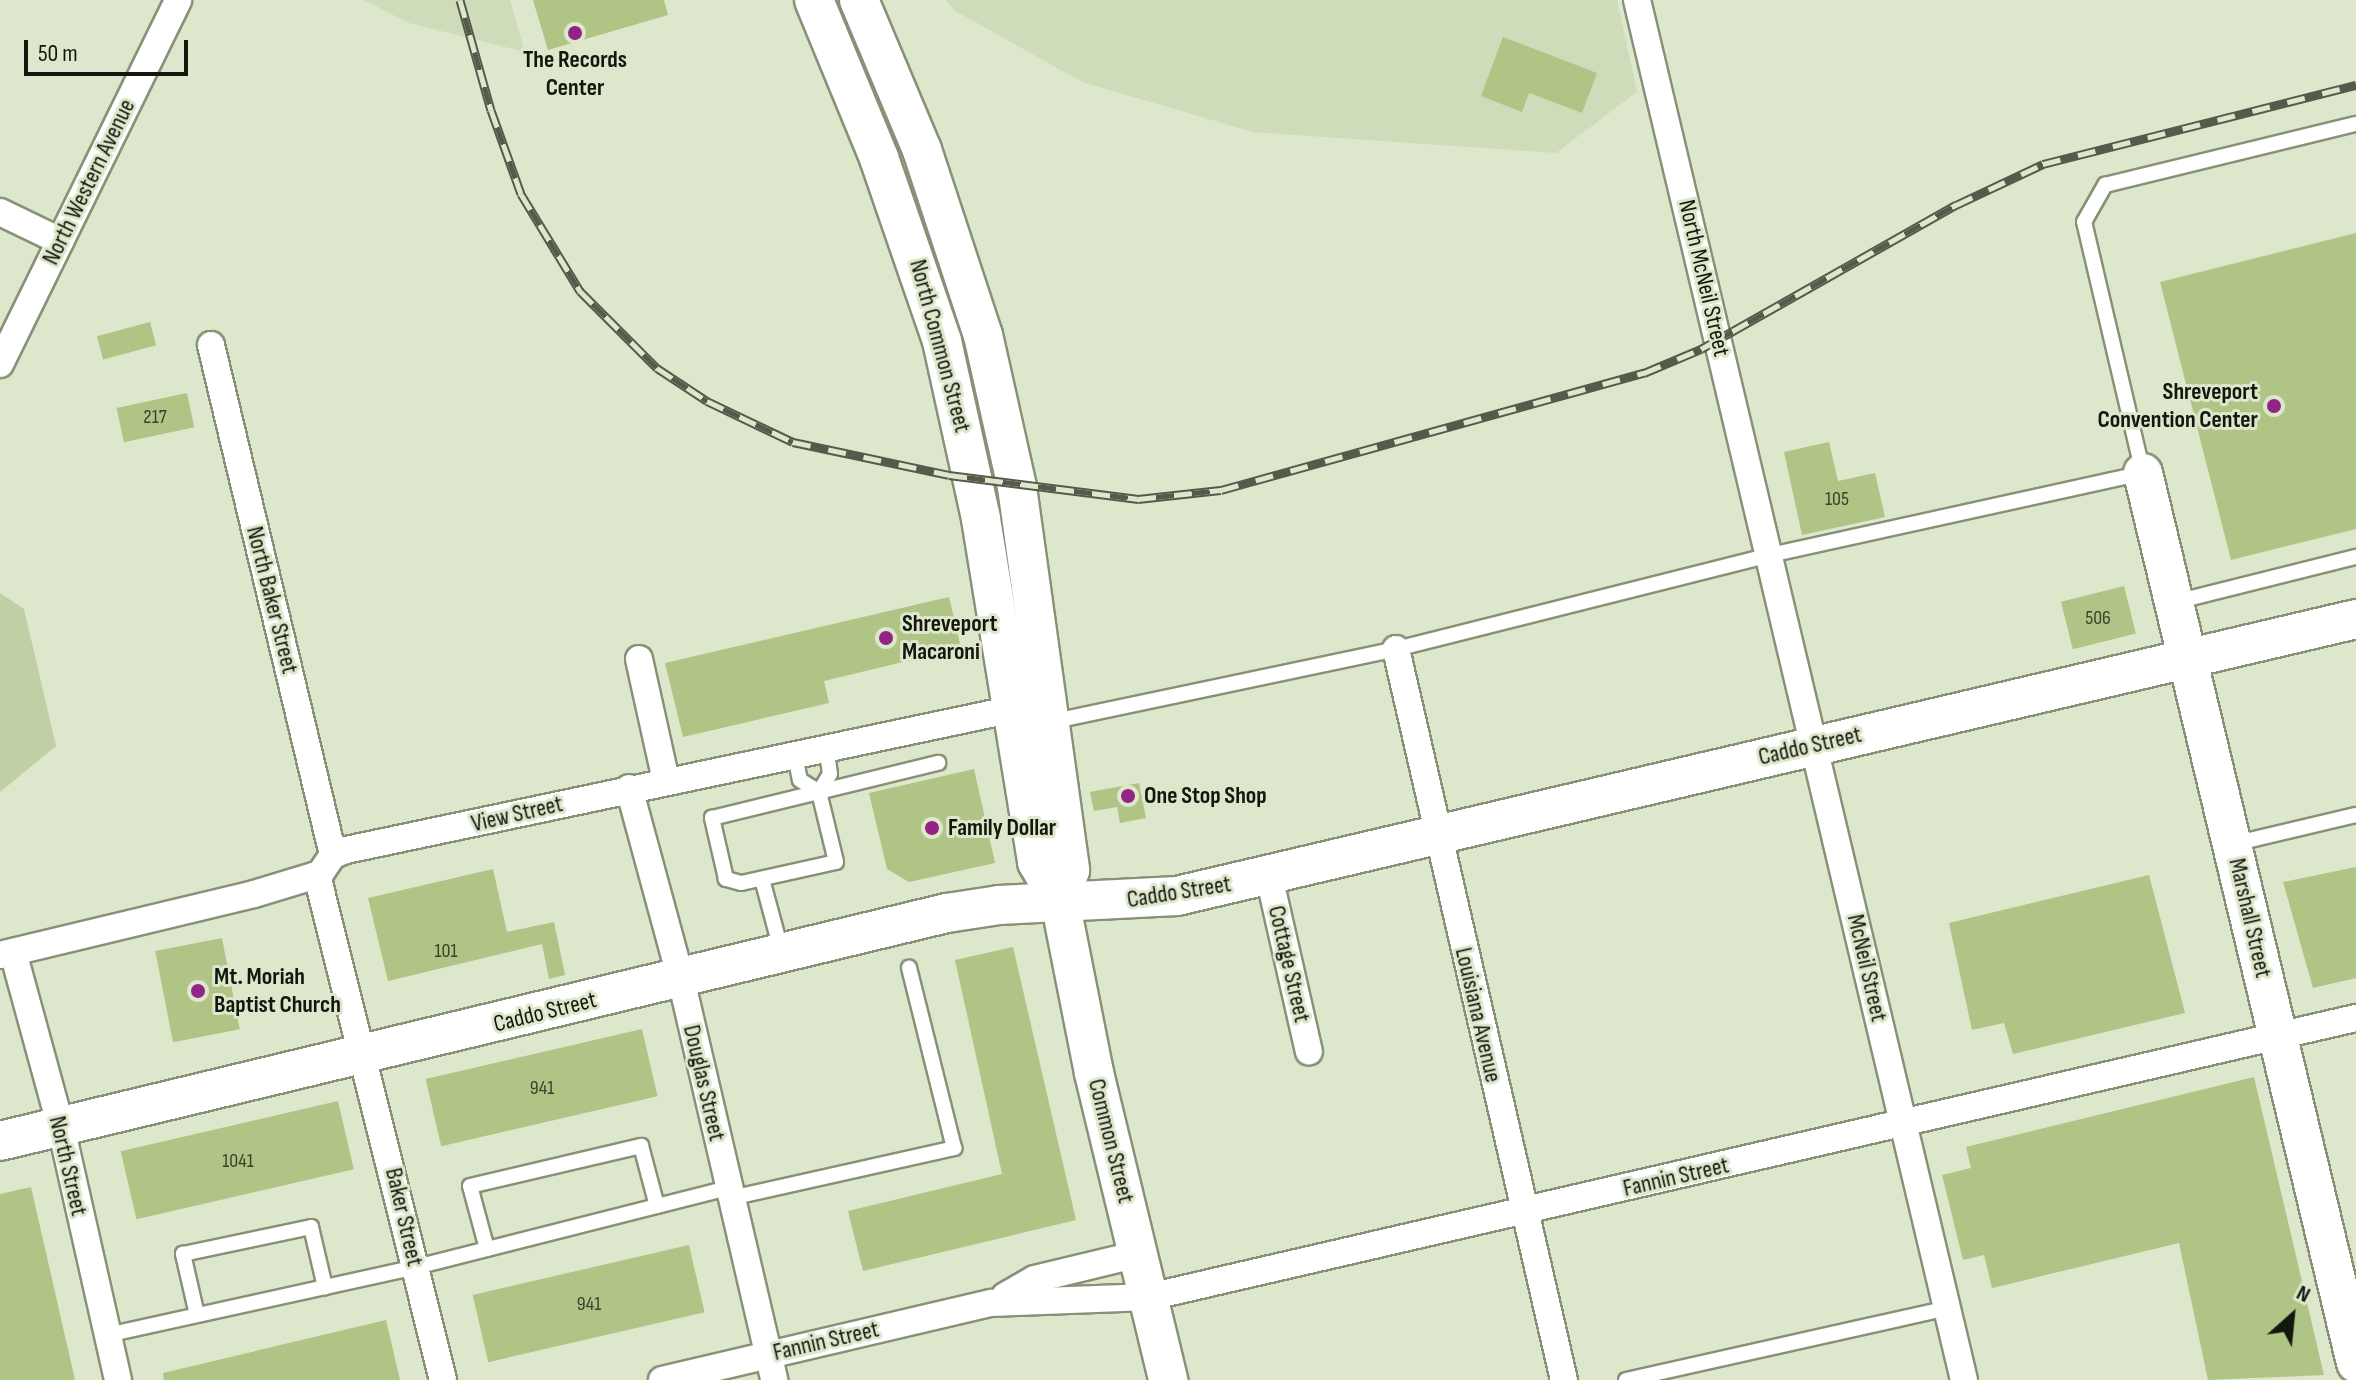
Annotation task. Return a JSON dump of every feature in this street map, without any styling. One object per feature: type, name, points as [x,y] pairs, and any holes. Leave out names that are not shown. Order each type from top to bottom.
[{"type":"main road","name":"North Common Street","points":[[814,0],[879,158],[942,341],[976,495],[1036,711]]},
{"type":"main road","name":"North Common Street","points":[[859,0],[922,150],[983,335],[1023,512],[1036,711]]},
{"type":"main road","name":"Marshall Street","points":[[2143,473],[2356,1363]]},
{"type":"main road","name":"Caddo Street","points":[[0,1141],[947,913],[1060,901],[1149,901],[1269,876],[2356,619]]},
{"type":"main road","name":"Common Street","points":[[1036,711],[1037,862],[1060,901],[1094,1073],[1168,1380]]},
{"type":"street","name":"North Western Avenue","points":[[0,364],[178,0]]},
{"type":"street","name":"North McNeil Street","points":[[1637,0],[1770,555]]},
{"type":"street","points":[[0,212],[60,241]]},
{"type":"street","name":"North Baker Street","points":[[211,345],[365,1055]]},
{"type":"street","name":"McNeil Street","points":[[1770,555],[1964,1380]]},
{"type":"street","name":"Louisiana Avenue","points":[[1396,649],[1436,837],[1564,1380]]},
{"type":"street","points":[[639,659],[666,781]]},
{"type":"street","name":"View Street","points":[[6,954],[325,865],[629,788],[826,747],[1036,711]]},
{"type":"street","name":"Douglas Street","points":[[629,788],[681,979],[771,1367]]},
{"type":"street","name":"Cottage Street","points":[[1269,876],[1309,1052]]},
{"type":"street","name":"North Street","points":[[6,954],[61,1127],[118,1380]]},
{"type":"street","name":"Fannin Street","points":[[991,1303],[1149,1297],[1525,1213],[2356,1018]]},
{"type":"street","name":"Baker Street","points":[[365,1055],[443,1380]]},
{"type":"street","name":"Fannin Street","points":[[662,1380],[771,1367],[991,1303],[1035,1279],[1138,1254]]},
{"type":"lane","points":[[1036,711],[1396,649],[1770,555],[2143,473],[2084,222],[2105,185],[2356,124]]},
{"type":"lane","points":[[2175,602],[2356,557]]},
{"type":"lane","points":[[819,792],[830,774],[826,747]]},
{"type":"lane","points":[[795,755],[800,780],[819,792],[836,862],[731,883],[726,879],[712,818],[819,792],[938,763]]},
{"type":"lane","points":[[2233,844],[2356,815]]},
{"type":"lane","points":[[762,879],[782,954]]},
{"type":"lane","points":[[107,1335],[416,1267],[657,1206],[954,1148],[909,968]]},
{"type":"lane","points":[[487,1249],[470,1186],[641,1146],[657,1206]]},
{"type":"lane","points":[[197,1315],[183,1254],[311,1227],[325,1287]]},
{"type":"lane","points":[[1626,1380],[1947,1308]]},
{"type":"shaded area","points":[[364,0],[510,0],[525,52],[409,23]]},
{"type":"shaded area","points":[[946,0],[1617,0],[1637,92],[1556,153],[1253,132],[1082,82],[954,10]]},
{"type":"shaded area","points":[[0,593],[24,609],[56,746],[0,792]]},
{"type":"building","name":"The Records Center","points":[[533,0],[664,0],[668,15],[548,50]]},
{"type":"building","points":[[1503,37],[1597,73],[1582,113],[1529,93],[1522,112],[1481,96]]},
{"type":"building","name":"Shreveport Convention Center","points":[[2356,233],[2356,529],[2231,560],[2160,282]]},
{"type":"building","points":[[150,322],[156,345],[103,359],[97,336]]},
{"type":"building","points":[[187,393],[194,427],[124,442],[117,408]]},
{"type":"building","points":[[1829,442],[1838,481],[1875,473],[1885,517],[1802,535],[1784,452]]},
{"type":"building","points":[[2124,586],[2136,634],[2073,649],[2061,602]]},
{"type":"building","points":[[949,597],[961,648],[824,681],[829,703],[683,737],[665,663]]},
{"type":"building","name":"Family Dollar","points":[[974,769],[995,863],[909,882],[887,869],[869,793]]},
{"type":"building","name":"One Stop Shop","points":[[1139,783],[1146,818],[1120,823],[1117,807],[1094,811],[1090,792]]},
{"type":"building","points":[[2356,867],[2356,978],[2313,988],[2283,882]]},
{"type":"building","points":[[493,869],[507,932],[554,922],[565,975],[549,979],[542,944],[388,981],[368,898]]},
{"type":"building","points":[[2149,875],[2185,1013],[2013,1054],[2004,1023],[1972,1030],[1949,923]]},
{"type":"building","name":"Mt. Moriah Baptist Church","points":[[222,938],[240,1029],[173,1042],[155,951]]},
{"type":"building","points":[[1013,947],[1076,1220],[863,1271],[848,1211],[1002,1174],[955,960]]},
{"type":"building","points":[[642,1029],[658,1096],[441,1146],[426,1079]]},
{"type":"building","points":[[2254,1077],[2324,1375],[2208,1380],[2179,1243],[1992,1288],[1984,1255],[1963,1260],[1942,1175],[1971,1168],[1966,1147]]},
{"type":"building","points":[[338,1101],[354,1169],[136,1219],[121,1151]]},
{"type":"building","points":[[31,1187],[75,1380],[0,1380],[0,1194]]},
{"type":"building","points":[[689,1245],[705,1312],[488,1362],[473,1295]]},
{"type":"building","points":[[386,1320],[400,1380],[164,1380],[163,1373]]},
{"type":"railway","points":[[460,0],[491,110],[521,194],[580,291],[657,368],[707,401],[793,442],[949,475],[1138,499],[1221,490],[1644,373],[1701,349],[1956,205],[2043,164],[2356,85]]},
{"type":"place","name":"The Records Center","points":[[575,33]]},
{"type":"place","name":"Shreveport Convention Center","points":[[2274,406]]},
{"type":"place","name":"Shreveport Macaroni","points":[[886,638]]},
{"type":"place","name":"One Stop Shop","points":[[1128,796]]},
{"type":"place","name":"Family Dollar","points":[[932,828]]},
{"type":"place","name":"Mt. Moriah Baptist Church","points":[[198,991]]}]
